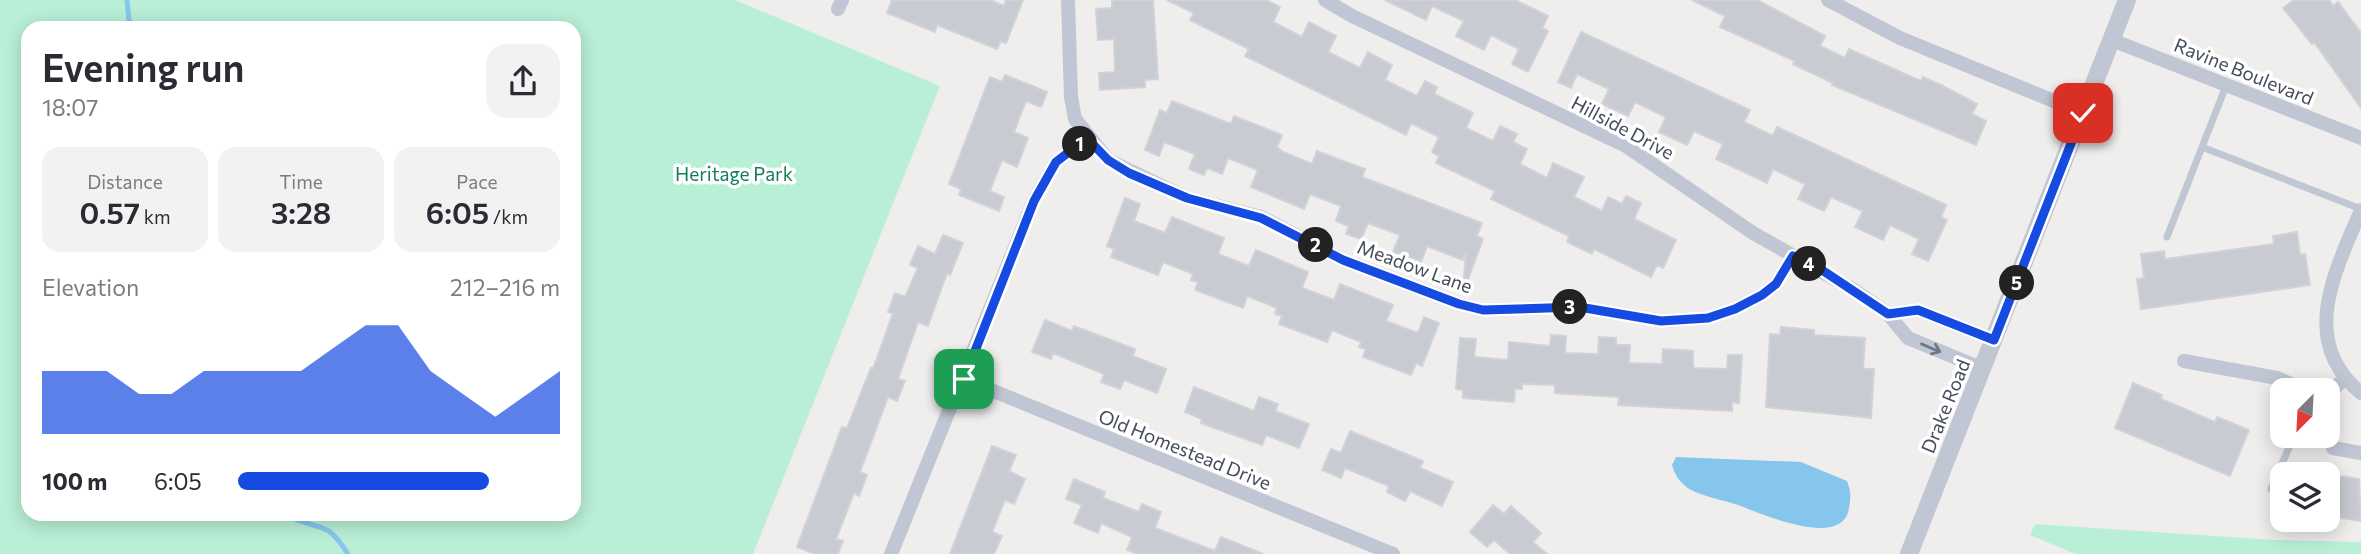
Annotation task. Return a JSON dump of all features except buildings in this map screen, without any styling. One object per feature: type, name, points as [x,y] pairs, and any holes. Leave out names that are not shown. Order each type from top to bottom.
[{"type":"street","name":"Meadow Lane","points":[[1068,0],[1071,97],[1075,119],[1087,138],[1108,160],[1129,173],[1187,198],[1261,218],[1343,260],[1459,304],[1483,310],[1579,307],[1661,321],[1708,318],[1735,309],[1762,295],[1776,284],[1793,256]]},
{"type":"street","name":"Hillside Drive","points":[[1325,0],[1352,16],[1626,146],[1753,233],[1822,270],[1888,314],[1908,338],[1983,369]]},
{"type":"street","points":[[1829,0],[1900,38],[2083,113]]},
{"type":"street","name":"Drake Road","points":[[1909,554],[2127,0]]},
{"type":"street","name":"Ravine Boulevard","points":[[2112,40],[2361,138]]},
{"type":"street","points":[[891,554],[1034,201],[1056,162],[1087,138]]},
{"type":"street","points":[[2361,209],[2356,235],[2326,310],[2325,333],[2330,352],[2344,379],[2361,393]]},
{"type":"street","points":[[1888,314],[1918,310],[1994,340]]},
{"type":"street","points":[[2184,361],[2277,378]]},
{"type":"street","name":"Old Homestead Drive","points":[[964,379],[1393,554]]},
{"type":"street","points":[[2340,383],[2344,379]]},
{"type":"street","points":[[2333,448],[2361,453]]},
{"type":"lane","points":[[2168,237],[2226,86]]},
{"type":"lane","points":[[2202,147],[2361,209]]},
{"type":"green space","name":"Heritage Park","points":[[0,0],[735,0],[940,86],[753,554],[0,554]]},
{"type":"green space","points":[[2035,524],[2275,540],[2361,542],[2361,554],[2076,554],[2030,535]]},
{"type":"water","points":[[1676,457],[1801,462],[1847,481],[1849,508],[1843,520],[1832,527],[1800,526],[1782,521],[1691,490],[1675,473],[1672,465]]},
{"type":"waterway","points":[[127,0],[129,21]]},
{"type":"waterway","points":[[300,521],[326,529],[336,537],[348,554]]},
{"type":"route","points":[[964,379],[1034,201],[1056,162],[1087,138],[1108,160],[1129,173],[1187,198],[1235,208],[1261,218],[1343,260],[1437,297],[1483,310],[1579,307],[1661,321],[1708,318],[1735,309],[1762,295],[1776,284],[1793,256],[1822,270],[1888,314],[1918,310],[1994,340],[2083,113]]}]
